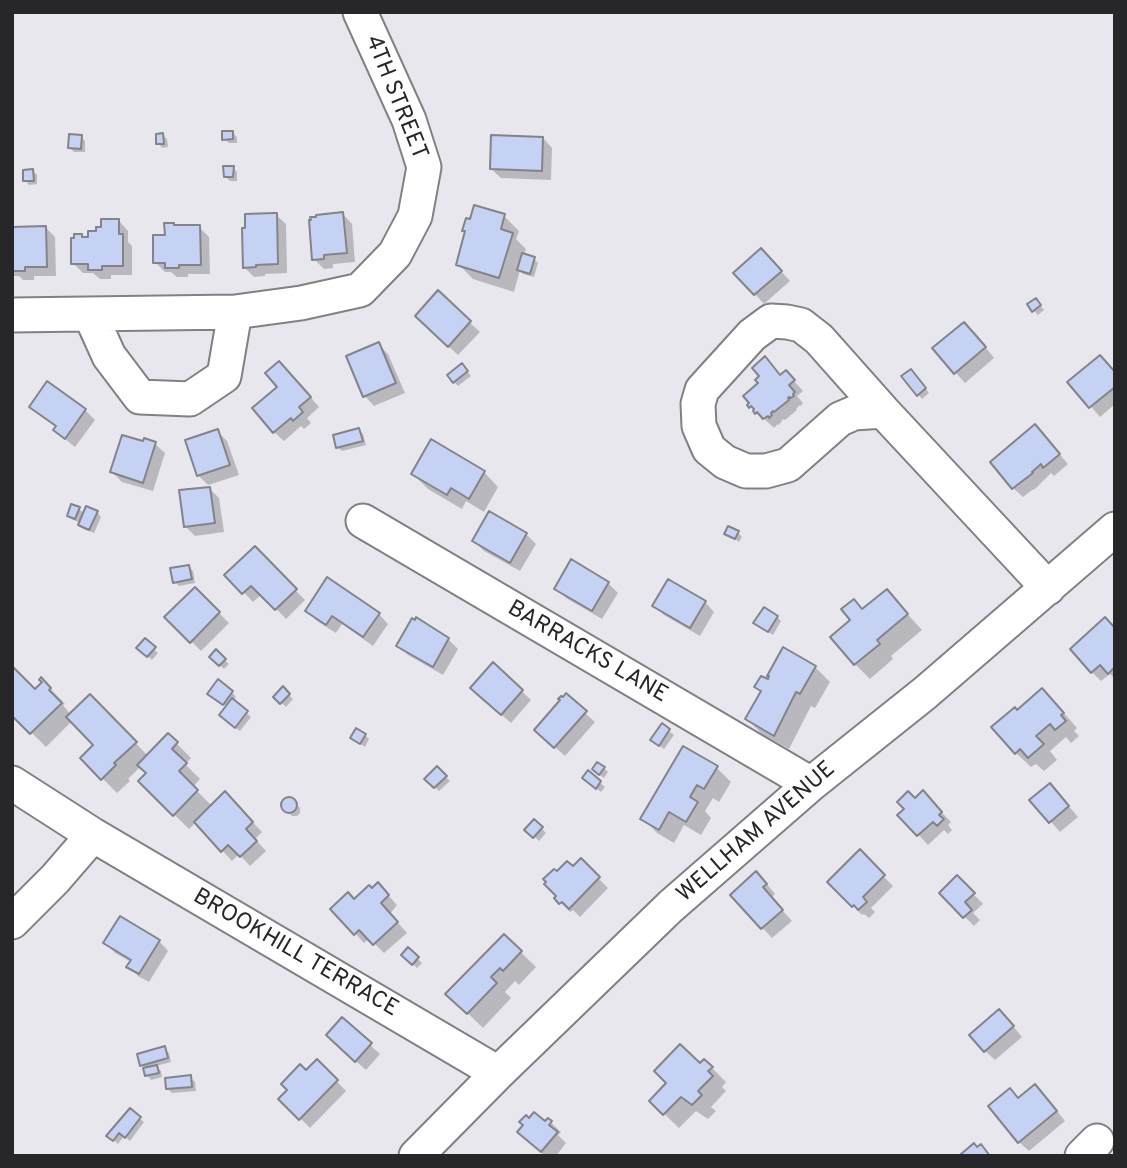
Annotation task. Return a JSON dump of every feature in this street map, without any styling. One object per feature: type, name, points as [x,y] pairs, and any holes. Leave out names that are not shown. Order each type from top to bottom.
[{"type":"street","name":"4TH STREET","points":[[12,315],[235,312],[301,303],[360,290],[395,254],[415,216],[424,167],[409,120],[360,12]]},
{"type":"street","points":[[90,314],[109,356],[140,397],[190,399],[224,376],[235,312]]},
{"type":"street","points":[[883,411],[854,413],[840,419],[788,465],[766,471],[746,471],[725,462],[709,449],[699,426],[698,404],[702,390],[752,335],[771,321],[801,325],[819,339],[1048,588]]},
{"type":"street","name":"BARRACKS LANE","points":[[363,522],[811,784]]},
{"type":"street","name":"WELLHAM AVENUE","points":[[420,1154],[498,1073],[671,906],[811,784],[925,693],[1115,529]]},
{"type":"street","name":"BROOKHILL TERRACE","points":[[12,783],[93,835],[498,1073]]},
{"type":"street","points":[[12,922],[55,879],[93,835]]},
{"type":"building","points":[[222,131],[233,131],[233,139],[222,140]]},
{"type":"building","points":[[163,133],[164,144],[156,144],[156,134]]},
{"type":"building","points":[[69,134],[82,135],[81,149],[68,148]]},
{"type":"building","points":[[491,135],[543,137],[542,171],[490,169]]},
{"type":"building","points":[[223,166],[234,166],[233,177],[224,177]]},
{"type":"building","points":[[33,169],[34,181],[23,181],[23,170]]},
{"type":"building","points":[[474,205],[505,214],[501,229],[513,233],[499,278],[456,265],[465,231],[462,231],[466,218],[470,219]]},
{"type":"building","points":[[343,212],[347,253],[324,255],[324,259],[312,260],[310,217]]},
{"type":"building","points":[[277,213],[278,264],[243,268],[242,228],[245,228],[245,214]]},
{"type":"building","points":[[101,219],[119,219],[119,234],[123,234],[123,266],[102,266],[102,270],[88,270],[88,264],[71,264],[71,238],[74,238],[74,234],[88,237],[88,231],[96,231],[96,227],[101,227]]},
{"type":"building","points":[[164,223],[200,225],[201,265],[165,268],[165,263],[153,263],[153,235],[165,235]]},
{"type":"building","points":[[46,226],[47,267],[25,267],[25,271],[12,271],[12,227]]},
{"type":"building","points":[[761,248],[782,271],[754,295],[733,273]]},
{"type":"building","points":[[522,253],[535,257],[530,274],[517,270]]},
{"type":"building","points":[[438,290],[471,321],[448,347],[415,316]]},
{"type":"building","points":[[1036,298],[1041,305],[1032,312],[1027,304]]},
{"type":"building","points":[[964,322],[986,347],[954,374],[932,348]]},
{"type":"building","points":[[379,342],[396,383],[363,397],[346,356]]},
{"type":"building","points":[[1100,355],[1115,372],[1115,387],[1089,408],[1067,382]]},
{"type":"building","points":[[765,356],[780,375],[786,370],[795,380],[789,385],[795,392],[794,396],[789,397],[789,400],[771,413],[769,418],[768,416],[763,419],[757,412],[755,414],[751,406],[749,408],[749,403],[743,396],[758,383],[755,380],[759,376],[752,368]]},
{"type":"building","points":[[279,361],[311,397],[299,407],[303,412],[273,433],[252,408],[277,387],[265,373]]},
{"type":"building","points":[[462,363],[468,371],[453,383],[447,375]]},
{"type":"building","points":[[911,369],[926,388],[917,396],[901,376]]},
{"type":"building","points":[[47,381],[86,409],[65,439],[53,430],[56,426],[29,407]]},
{"type":"building","points":[[1035,424],[1060,454],[1043,468],[1041,464],[1012,489],[990,462]]},
{"type":"building","points":[[359,428],[363,441],[336,448],[333,435]]},
{"type":"building","points":[[218,429],[230,465],[197,476],[185,440]]},
{"type":"building","points":[[122,435],[156,442],[143,483],[110,472]]},
{"type":"building","points":[[431,439],[485,471],[469,499],[451,488],[447,495],[411,474]]},
{"type":"building","points":[[210,487],[215,523],[184,527],[179,490]]},
{"type":"building","points":[[71,504],[80,507],[75,519],[67,516]]},
{"type":"building","points":[[86,506],[98,511],[89,530],[78,525]]},
{"type":"building","points":[[489,511],[527,533],[510,563],[472,541]]},
{"type":"building","points":[[728,526],[739,531],[735,539],[724,534]]},
{"type":"building","points":[[255,546],[297,589],[275,610],[251,586],[242,594],[224,575]]},
{"type":"building","points":[[571,559],[609,582],[592,611],[554,589]]},
{"type":"building","points":[[189,565],[192,579],[173,583],[170,568]]},
{"type":"building","points":[[327,577],[380,613],[363,637],[332,616],[326,625],[305,611]]},
{"type":"building","points":[[668,579],[706,601],[690,628],[652,606]]},
{"type":"building","points":[[195,587],[220,612],[190,643],[164,617]]},
{"type":"building","points":[[887,589],[908,614],[877,640],[880,644],[854,665],[830,637],[850,620],[841,609],[854,599],[862,609]]},
{"type":"building","points":[[764,607],[778,616],[768,632],[753,623]]},
{"type":"building","points":[[416,617],[449,638],[433,667],[396,646],[412,618],[415,620]]},
{"type":"building","points":[[1105,617],[1115,628],[1115,667],[1108,674],[1100,665],[1091,673],[1070,649]]},
{"type":"building","points":[[145,638],[156,647],[147,657],[136,648]]},
{"type":"building","points":[[783,647],[816,666],[800,694],[796,692],[774,736],[745,719],[761,691],[754,687],[761,676],[768,679],[767,676]]},
{"type":"building","points":[[216,649],[226,659],[219,666],[209,657]]},
{"type":"building","points":[[493,662],[523,690],[501,715],[470,688]]},
{"type":"building","points":[[12,666],[35,689],[42,682],[39,680],[41,677],[62,703],[30,734],[12,716]]},
{"type":"building","points":[[218,679],[233,691],[223,705],[207,694]]},
{"type":"building","points":[[283,686],[290,694],[280,704],[273,697]]},
{"type":"building","points":[[1042,688],[1064,713],[1061,715],[1066,721],[1055,730],[1050,724],[1036,736],[1044,744],[1028,758],[1020,749],[1015,754],[991,727],[1015,707],[1017,710]]},
{"type":"building","points":[[566,693],[587,711],[554,748],[534,730],[560,700],[558,699]]},
{"type":"building","points":[[90,694],[137,742],[114,763],[116,765],[101,780],[80,758],[93,745],[66,717]]},
{"type":"building","points":[[232,698],[248,711],[235,728],[219,715]]},
{"type":"building","points":[[662,723],[670,729],[659,746],[650,740]]},
{"type":"building","points":[[356,728],[366,734],[360,744],[350,738]]},
{"type":"building","points":[[168,733],[178,742],[172,749],[187,763],[179,771],[198,790],[173,816],[138,781],[146,773],[137,765]]},
{"type":"building","points":[[683,746],[718,766],[704,789],[697,785],[690,797],[698,802],[686,822],[669,812],[659,830],[640,819]]},
{"type":"building","points":[[597,762],[605,767],[599,775],[592,769]]},
{"type":"building","points":[[437,766],[447,776],[434,788],[424,779]]},
{"type":"building","points":[[588,770],[601,781],[596,789],[582,778]]},
{"type":"building","points":[[1050,783],[1069,806],[1049,823],[1029,800]]},
{"type":"building","points":[[923,790],[942,812],[939,815],[944,819],[937,826],[933,822],[917,836],[897,815],[904,809],[897,802],[908,791],[915,798]]},
{"type":"building","points":[[225,791],[253,822],[246,829],[257,841],[240,857],[228,845],[221,852],[194,822]]},
{"type":"building","points":[[289,797],[297,805],[289,813],[281,805]]},
{"type":"building","points":[[534,819],[543,827],[533,838],[524,830]]},
{"type":"building","points":[[860,849],[885,875],[863,897],[867,902],[858,910],[827,882]]},
{"type":"building","points":[[581,858],[600,877],[569,909],[562,902],[559,904],[543,879],[567,861],[573,866]]},
{"type":"building","points":[[756,871],[767,884],[763,887],[783,910],[761,929],[730,895]]},
{"type":"building","points":[[957,875],[975,893],[965,902],[972,910],[963,918],[939,893]]},
{"type":"building","points":[[378,882],[389,895],[381,903],[398,922],[373,945],[359,930],[354,935],[330,909],[348,892],[354,899],[369,885],[372,888]]},
{"type":"building","points":[[120,916],[160,940],[139,974],[126,967],[131,960],[103,943]]},
{"type":"building","points":[[504,934],[522,951],[503,971],[500,968],[491,977],[497,983],[467,1014],[445,994]]},
{"type":"building","points":[[408,947],[419,957],[412,965],[401,955]]},
{"type":"building","points":[[999,1009],[1014,1026],[984,1052],[969,1035]]},
{"type":"building","points":[[342,1017],[372,1043],[355,1062],[326,1035]]},
{"type":"building","points":[[680,1044],[700,1063],[704,1059],[713,1067],[708,1071],[713,1076],[698,1091],[702,1095],[692,1105],[681,1097],[663,1115],[649,1101],[666,1083],[654,1071]]},
{"type":"building","points":[[165,1046],[168,1058],[140,1066],[137,1054]]},
{"type":"building","points":[[317,1059],[338,1080],[299,1120],[278,1099],[287,1090],[281,1084],[300,1064],[306,1070]]},
{"type":"building","points":[[157,1065],[159,1073],[145,1076],[143,1068]]},
{"type":"building","points":[[191,1075],[192,1087],[166,1089],[165,1078]]},
{"type":"building","points":[[1035,1084],[1057,1111],[1018,1143],[988,1106],[1010,1088],[1018,1098]]},
{"type":"building","points":[[130,1108],[141,1117],[125,1138],[119,1133],[113,1141],[106,1136]]},
{"type":"building","points":[[534,1112],[545,1121],[548,1118],[552,1121],[549,1125],[558,1132],[541,1152],[517,1132],[523,1125],[519,1122],[526,1115],[529,1118]]},
{"type":"building","points":[[974,1143],[977,1147],[981,1144],[990,1156],[961,1154]]}]
